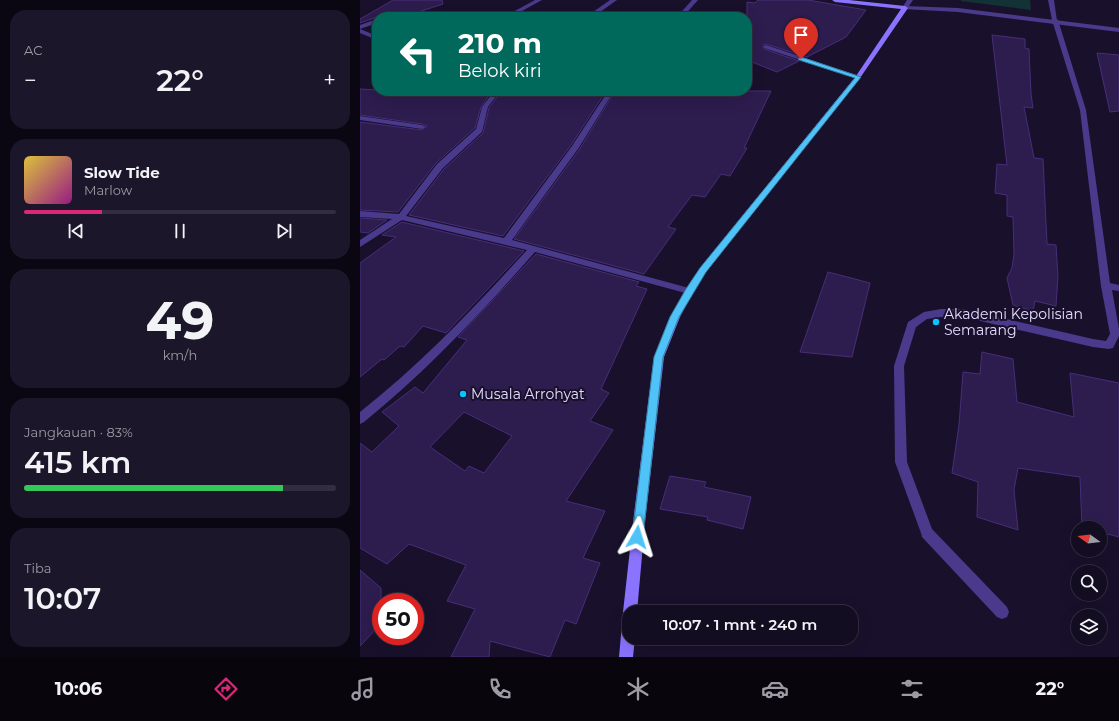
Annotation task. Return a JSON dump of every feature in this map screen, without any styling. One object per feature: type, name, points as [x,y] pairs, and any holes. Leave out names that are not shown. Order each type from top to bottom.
[{"type":"main road","points":[[836,0],[908,4]]},
{"type":"main road","points":[[631,605],[659,357],[675,317],[689,291],[703,270],[858,77],[908,4]]},
{"type":"main road","points":[[626,657],[627,645]]},
{"type":"street","points":[[516,12],[539,0]]},
{"type":"street","points":[[596,12],[614,0]]},
{"type":"street","points":[[685,12],[694,0]]},
{"type":"street","points":[[1002,612],[928,533],[901,462],[899,366],[912,325],[924,316],[941,313],[963,313],[1093,343],[1109,345],[1115,334],[1106,286],[1083,110],[1055,20],[1051,0]]},
{"type":"street","points":[[908,4],[1055,20],[1119,30]]},
{"type":"street","points":[[360,28],[372,23]]},
{"type":"street","points":[[360,32],[372,36]]},
{"type":"street","points":[[766,47],[858,77]]},
{"type":"street","points":[[360,244],[401,217],[440,166],[479,130],[485,107],[493,96]]},
{"type":"street","points":[[506,241],[575,147],[608,96]]},
{"type":"street","points":[[360,118],[422,127]]},
{"type":"street","points":[[360,214],[401,217],[506,241],[689,291]]},
{"type":"street","points":[[360,419],[390,396],[434,353],[483,304],[532,249]]},
{"type":"street","points":[[1106,286],[1119,288]]},
{"type":"green space","points":[[1030,0],[1031,10],[961,1]]},
{"type":"building","points":[[393,0],[442,0],[443,4],[418,12],[372,12]]},
{"type":"building","points":[[758,0],[808,0],[866,10],[846,37],[807,57],[766,44],[763,45],[764,49],[799,61],[777,72],[752,62],[752,12],[747,12],[747,2],[755,3]]},
{"type":"building","points":[[372,12],[372,19],[360,23],[360,19]]},
{"type":"building","points":[[992,35],[1025,39],[1025,48],[1029,49],[1033,108],[1024,107],[1034,158],[1043,159],[1047,244],[1056,245],[1058,276],[1056,306],[1035,301],[1033,311],[1013,305],[1007,278],[1012,268],[1014,254],[1013,217],[1007,216],[1007,195],[995,193],[997,164],[1007,165]]},
{"type":"building","points":[[1097,53],[1119,55],[1119,111],[1110,112]]},
{"type":"building","points":[[360,89],[372,90],[372,96],[489,96],[481,107],[475,128],[436,163],[398,212],[360,210],[360,122],[422,130],[427,126],[360,115]]},
{"type":"building","points":[[752,91],[771,91],[744,148],[747,148],[730,176],[721,174],[705,197],[692,195],[668,227],[676,229],[644,274],[514,239],[579,150],[612,96],[752,96]]},
{"type":"building","points":[[497,96],[603,96],[571,145],[503,236],[409,215],[444,169],[483,133],[489,108]]},
{"type":"building","points":[[360,218],[387,220],[368,233],[360,232]]},
{"type":"building","points":[[402,222],[524,251],[446,333],[423,326],[404,347],[400,346],[384,360],[382,359],[360,377],[360,263],[396,237],[382,235]]},
{"type":"building","points":[[536,254],[639,282],[636,286],[647,289],[601,389],[609,393],[590,421],[613,430],[566,501],[605,511],[583,558],[600,563],[576,624],[565,620],[550,657],[490,641],[489,657],[451,657],[475,609],[447,601],[466,565],[409,544],[387,564],[360,548],[360,443],[372,452],[399,426],[382,412],[415,387],[423,393],[467,340],[458,337]],"holes":[[[464,412],[512,436],[484,473],[469,466],[465,471],[430,447]]]},
{"type":"building","points":[[828,272],[870,283],[852,357],[800,352]]},
{"type":"building","points":[[982,352],[1013,359],[1017,402],[1074,417],[1070,373],[1119,383],[1119,537],[1107,534],[1107,521],[1082,521],[1080,477],[1018,468],[1014,490],[1018,530],[977,517],[978,482],[952,473],[959,425],[963,372],[980,374]]},
{"type":"building","points":[[670,476],[706,482],[704,487],[751,497],[743,529],[707,520],[708,517],[660,509]]},
{"type":"building","points":[[360,570],[381,588],[381,593],[372,593],[372,633],[360,646]]},
{"type":"place","name":"Akademi Kepolisian Semarang","points":[[936,322]]},
{"type":"place","name":"Musala Arrohyat","points":[[463,394]]},
{"type":"route","points":[[637,537],[659,357],[675,317],[689,291],[703,270],[858,77],[801,59]]}]
